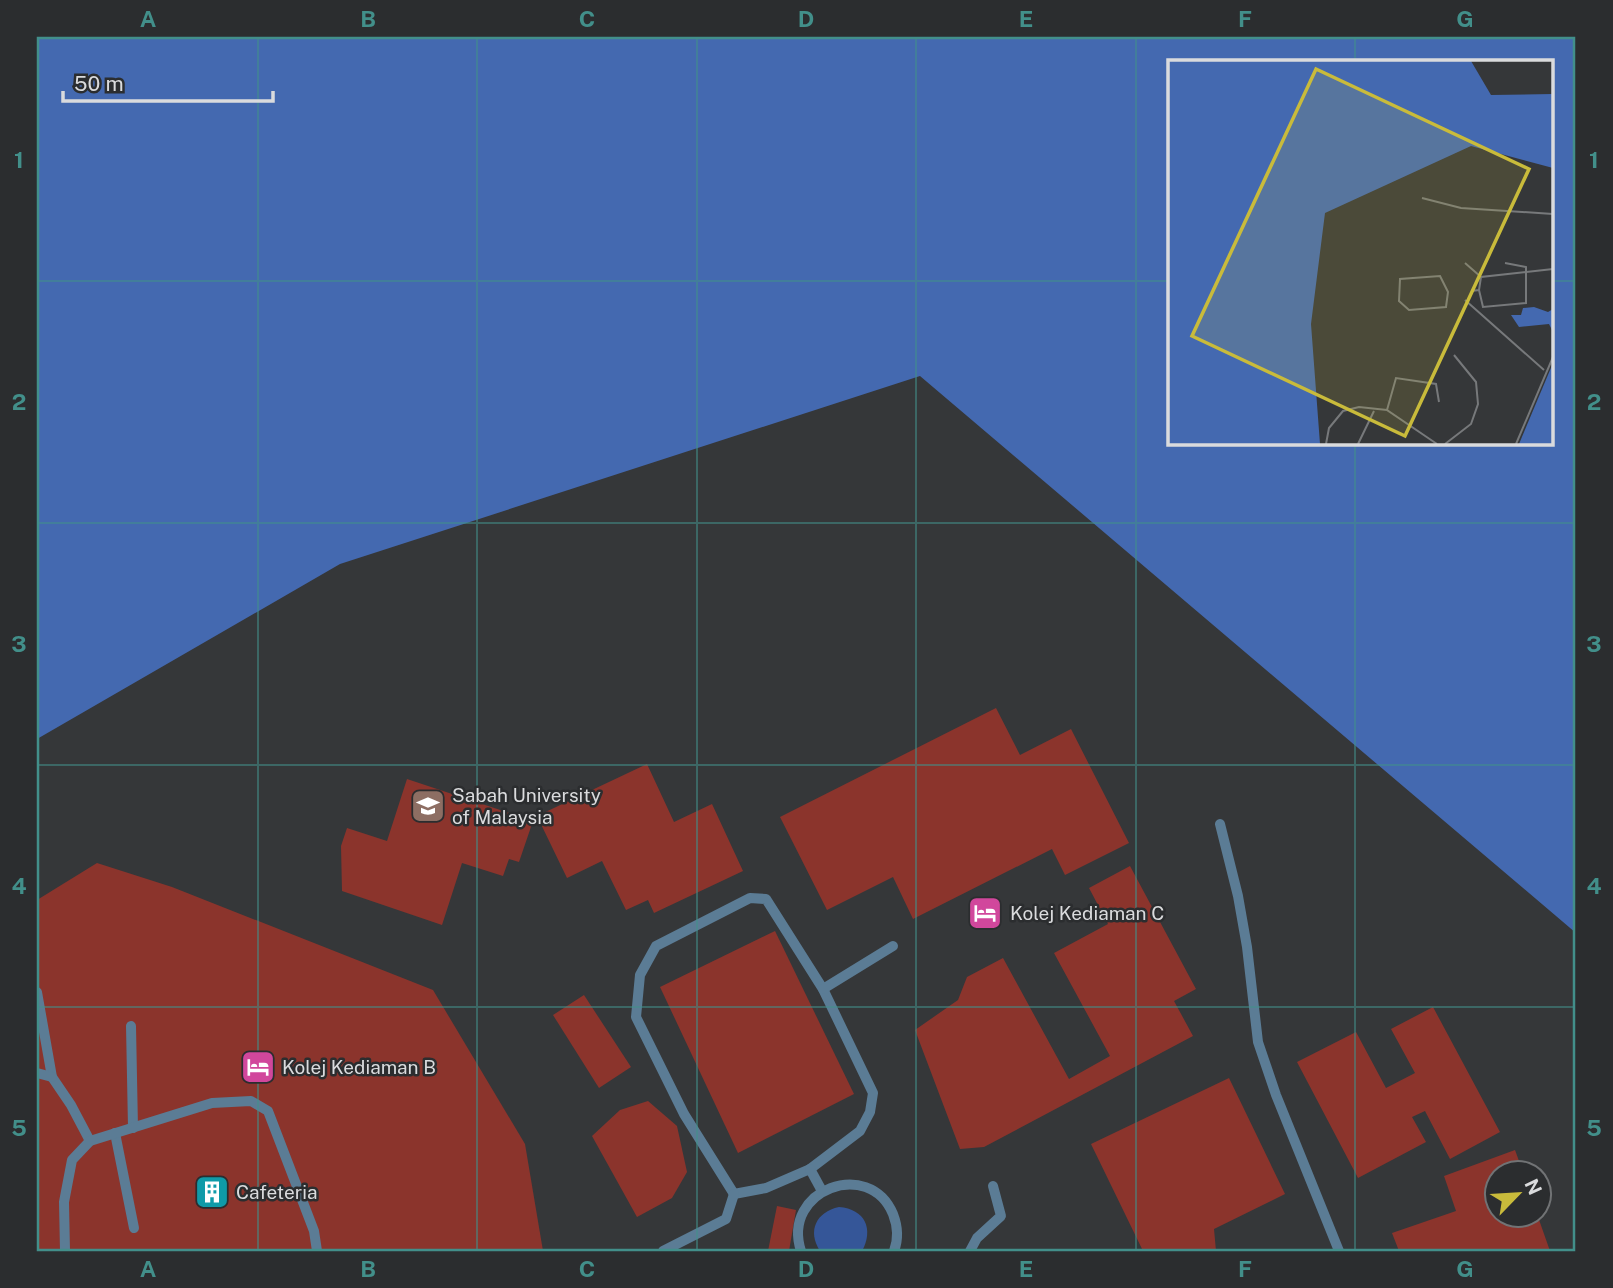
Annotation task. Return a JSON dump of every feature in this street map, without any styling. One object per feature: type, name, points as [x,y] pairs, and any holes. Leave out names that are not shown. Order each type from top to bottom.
[{"type":"lane","points":[[1220,824],[1245,934],[1258,1042],[1276,1095],[1339,1251]]},
{"type":"lane","points":[[663,1251],[726,1219],[734,1194],[684,1114],[636,1017],[639,975],[656,946],[750,898],[766,898],[823,989],[873,1093],[870,1112],[860,1131],[810,1169],[766,1188],[734,1194]]},
{"type":"lane","points":[[823,989],[893,946]]},
{"type":"lane","points":[[37,992],[52,1077],[90,1141]]},
{"type":"lane","points":[[131,1026],[133,1128]]},
{"type":"lane","points":[[37,1073],[52,1077]]},
{"type":"lane","points":[[65,1251],[64,1202],[72,1160],[90,1141],[212,1103],[251,1101],[268,1111],[314,1231],[317,1251]]},
{"type":"lane","points":[[115,1133],[134,1228]]},
{"type":"lane","points":[[810,1169],[821,1191]]},
{"type":"lane","points":[[802,1251],[798,1235],[799,1222],[811,1200],[821,1191],[837,1185],[853,1184],[869,1189],[882,1198],[892,1211],[897,1226],[894,1251]]},
{"type":"lane","points":[[970,1251],[977,1238],[1001,1216],[993,1186]]},
{"type":"shaded area","points":[[37,37],[1576,37],[1576,933],[920,376],[340,564],[37,739]]},
{"type":"shaded area","points":[[839,1207],[855,1212],[865,1222],[867,1235],[862,1251],[820,1251],[816,1244],[814,1230],[819,1218]]},
{"type":"building","points":[[996,708],[1020,755],[1071,729],[1129,843],[1065,875],[1052,849],[913,919],[893,877],[827,910],[780,817]]},
{"type":"building","points":[[647,764],[674,822],[712,804],[743,871],[654,913],[648,900],[626,910],[602,861],[567,878],[537,816]]},
{"type":"building","points":[[407,779],[533,821],[519,862],[509,859],[503,876],[462,863],[442,925],[342,891],[341,846],[347,828],[387,841]]},
{"type":"building","name":"Kolej Kediaman B","points":[[97,863],[172,887],[433,990],[525,1144],[543,1251],[37,1251],[37,900]]},
{"type":"building","points":[[1130,866],[1196,989],[1174,1001],[1193,1036],[984,1147],[960,1149],[915,1030],[958,1000],[967,977],[1003,958],[1069,1079],[1110,1056],[1054,953],[1108,924],[1089,888]]},
{"type":"building","points":[[775,931],[854,1094],[738,1153],[660,987]]},
{"type":"building","points":[[584,995],[631,1067],[599,1088],[553,1015]]},
{"type":"building","points":[[1433,1007],[1500,1132],[1450,1159],[1425,1111],[1412,1117],[1426,1142],[1358,1178],[1297,1062],[1356,1032],[1386,1088],[1415,1073],[1391,1029]]},
{"type":"building","points":[[1229,1078],[1285,1194],[1214,1229],[1216,1251],[1143,1251],[1091,1144]]},
{"type":"building","points":[[648,1101],[677,1126],[687,1172],[672,1198],[637,1217],[592,1136],[620,1110]]},
{"type":"building","points":[[1515,1150],[1518,1158],[1493,1158]]},
{"type":"building","points":[[1484,1161],[1484,1228],[1542,1228],[1550,1251],[1399,1251],[1392,1233],[1456,1211],[1444,1176]]},
{"type":"building","points":[[777,1206],[796,1210],[789,1251],[768,1251]]},
{"type":"place","name":"Sabah University of Malaysia","points":[[428,806]]},
{"type":"place","name":"Kolej Kediaman C","points":[[985,913]]},
{"type":"place","name":"Kolej Kediaman B","points":[[258,1067]]},
{"type":"place","name":"Cafeteria","points":[[212,1192]]}]
